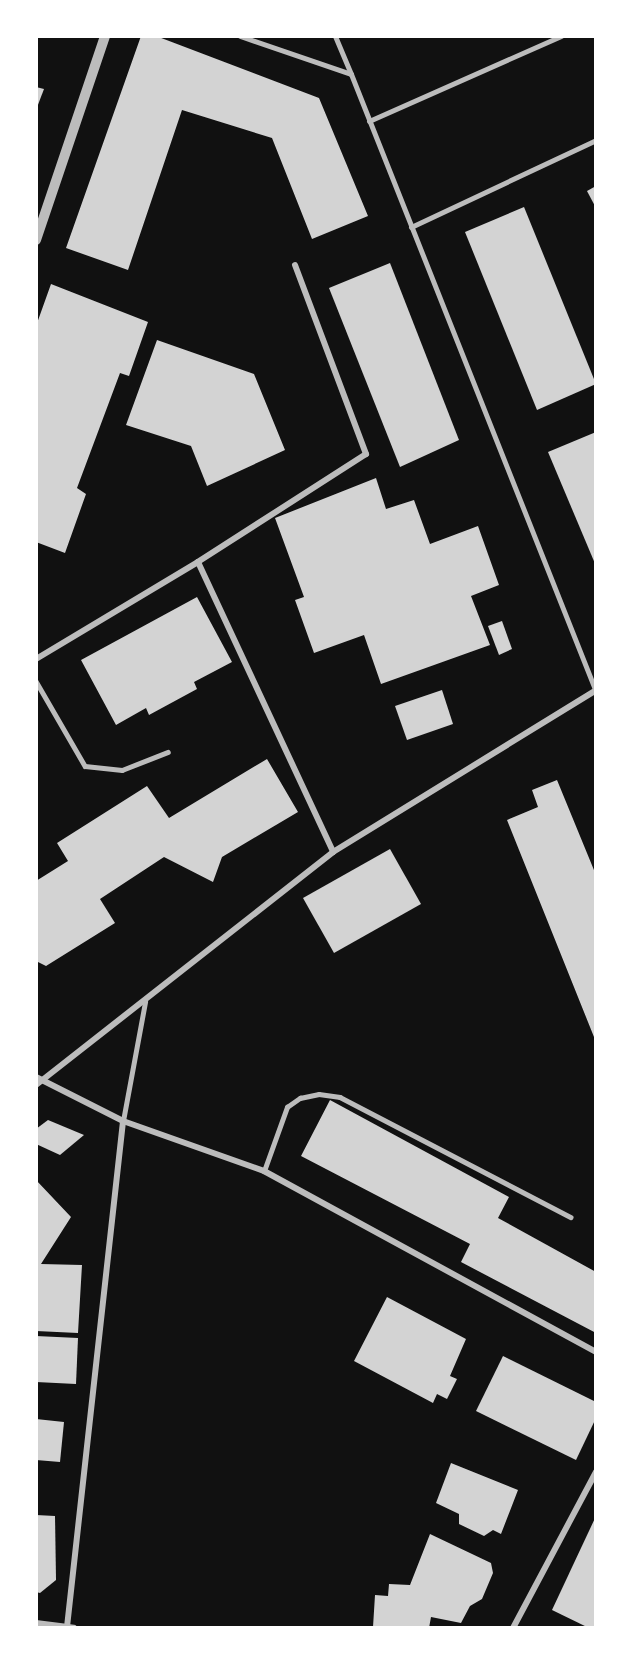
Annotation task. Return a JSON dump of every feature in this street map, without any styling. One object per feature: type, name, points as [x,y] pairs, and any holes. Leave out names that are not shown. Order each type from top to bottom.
[{"type":"street","points":[[36,240],[105,36]]},
{"type":"street","points":[[240,36],[351,74]]},
{"type":"street","points":[[36,1085],[39,1078],[145,1002],[333,852],[596,691],[334,36]]},
{"type":"street","points":[[369,121],[561,36]]},
{"type":"street","points":[[411,227],[596,140]]},
{"type":"street","points":[[36,658],[198,562],[366,454],[295,265]]},
{"type":"street","points":[[198,562],[333,852]]},
{"type":"street","points":[[39,1078],[123,1121],[264,1171],[596,1352]]},
{"type":"street","points":[[36,1623],[70,1628],[123,1121]]},
{"type":"street","points":[[513,1628],[596,1472]]},
{"type":"lane","points":[[36,681],[85,766],[122,770],[168,752]]},
{"type":"lane","points":[[123,1121],[145,1002]]},
{"type":"lane","points":[[264,1171],[287,1107],[300,1098],[319,1094],[340,1097],[571,1217]]},
{"type":"building","points":[[141,36],[156,36],[319,98],[368,216],[312,239],[272,138],[182,110],[128,270],[66,248]]},
{"type":"building","points":[[36,87],[44,89],[36,110]]},
{"type":"building","points":[[596,186],[596,208],[587,191]]},
{"type":"building","points":[[524,207],[596,384],[537,410],[465,232]]},
{"type":"building","points":[[390,263],[459,440],[400,467],[329,288]]},
{"type":"building","points":[[51,284],[148,322],[129,376],[120,373],[77,488],[86,494],[65,553],[36,542],[36,326]]},
{"type":"building","points":[[157,340],[254,374],[285,450],[207,486],[191,446],[126,425]]},
{"type":"building","points":[[596,432],[596,566],[548,452]]},
{"type":"building","points":[[376,478],[386,509],[414,500],[430,544],[478,526],[499,585],[471,596],[490,645],[381,684],[364,635],[314,653],[295,600],[304,597],[275,518]]},
{"type":"building","points":[[197,597],[232,662],[194,682],[197,689],[149,715],[146,708],[116,725],[81,660]]},
{"type":"building","points":[[502,621],[512,649],[499,655],[488,626]]},
{"type":"building","points":[[442,690],[453,724],[407,740],[395,706]]},
{"type":"building","points":[[267,759],[298,812],[222,857],[213,882],[164,857],[100,899],[115,923],[46,966],[36,961],[36,881],[68,861],[57,843],[147,786],[169,818]]},
{"type":"building","points":[[557,780],[596,875],[596,1042],[507,820],[538,807],[532,790]]},
{"type":"building","points":[[390,849],[421,904],[334,953],[303,898]]},
{"type":"building","points":[[330,1100],[509,1197],[498,1218],[596,1272],[596,1333],[461,1262],[470,1244],[301,1156]]},
{"type":"building","points":[[48,1120],[84,1135],[60,1155],[36,1144],[36,1129]]},
{"type":"building","points":[[36,1180],[71,1217],[41,1264],[82,1265],[78,1333],[36,1331]]},
{"type":"building","points":[[387,1297],[466,1339],[450,1376],[457,1379],[447,1399],[437,1394],[433,1403],[354,1361]]},
{"type":"building","points":[[36,1336],[78,1338],[76,1384],[36,1382]]},
{"type":"building","points":[[503,1356],[596,1402],[596,1418],[576,1460],[476,1411]]},
{"type":"building","points":[[36,1419],[64,1422],[60,1462],[36,1460]]},
{"type":"building","points":[[451,1463],[518,1490],[501,1534],[493,1530],[484,1536],[459,1524],[459,1514],[436,1503]]},
{"type":"building","points":[[36,1515],[55,1516],[56,1580],[40,1593],[36,1592]]},
{"type":"building","points":[[596,1516],[596,1628],[589,1628],[552,1610]]},
{"type":"building","points":[[430,1534],[491,1563],[493,1573],[482,1599],[470,1606],[461,1623],[431,1617],[429,1628],[373,1627],[375,1595],[388,1596],[389,1584],[410,1585]]}]
